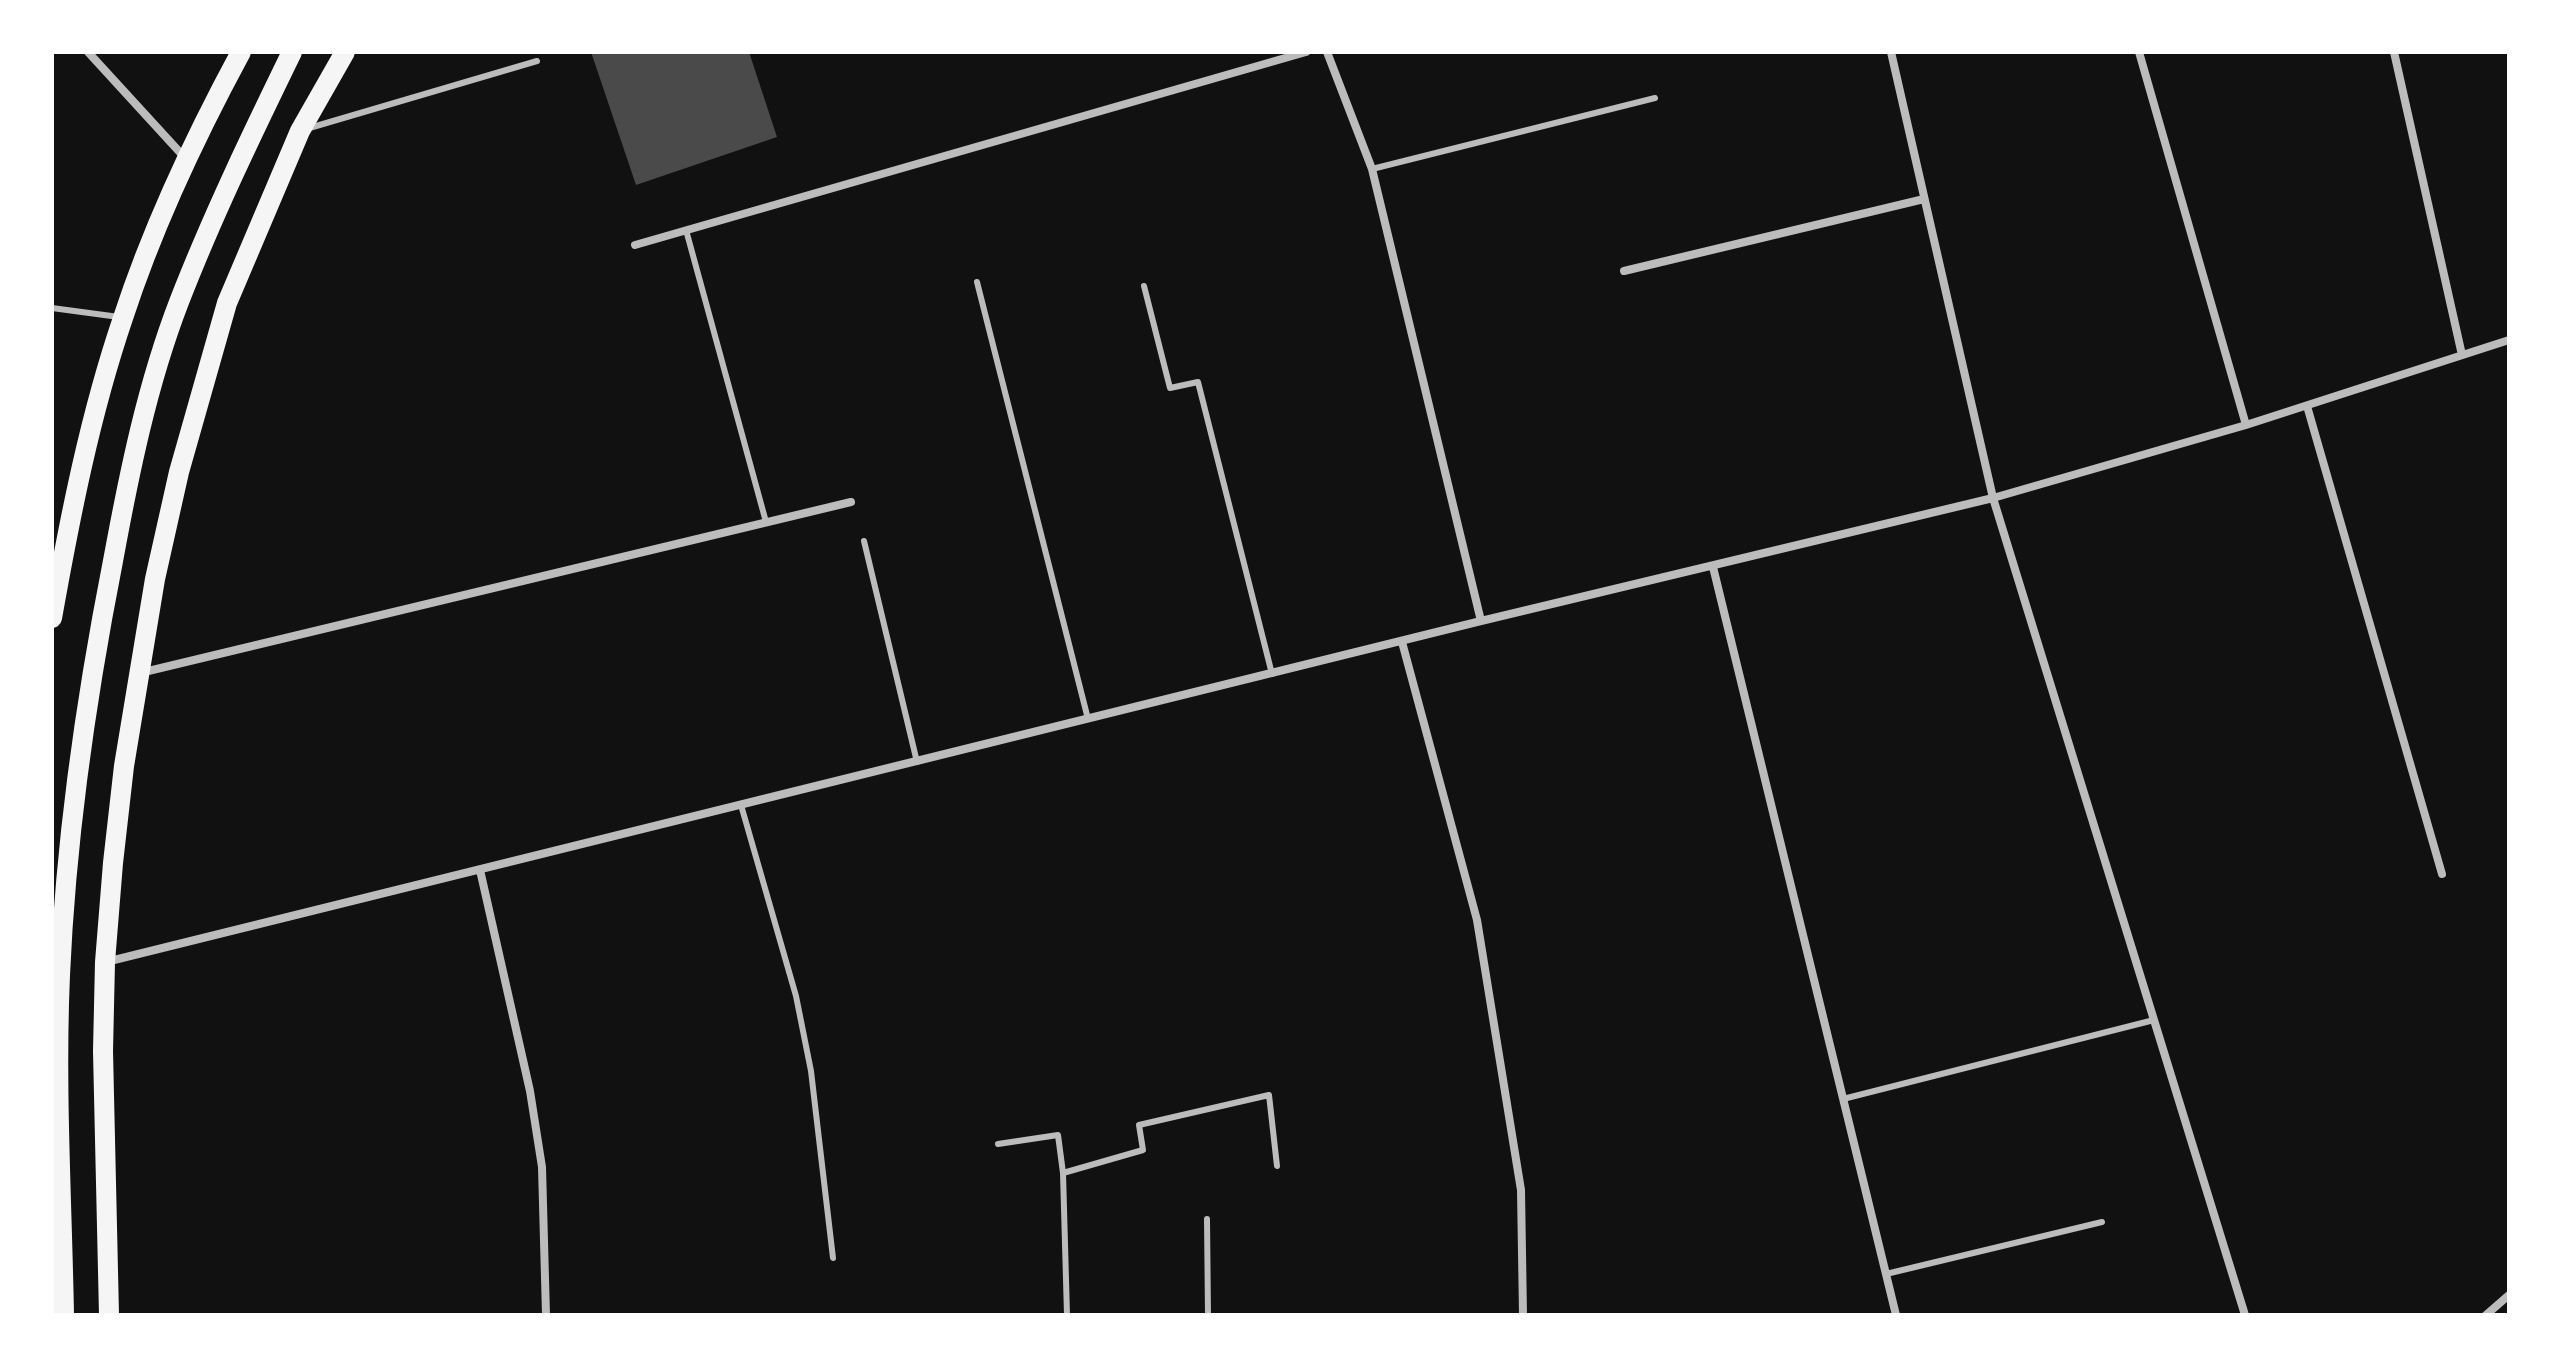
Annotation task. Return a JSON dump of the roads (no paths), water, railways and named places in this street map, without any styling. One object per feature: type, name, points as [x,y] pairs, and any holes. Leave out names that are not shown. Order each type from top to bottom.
[{"type":"main road","points":[[52,618],[59,540],[123,318],[186,159],[241,52]]},
{"type":"main road","points":[[64,1315],[60,975],[81,745],[100,625],[148,400],[179,303],[253,131],[292,52]]},
{"type":"main road","points":[[109,1315],[103,1051],[105,962],[114,849],[155,579],[202,386],[227,303],[300,131],[345,52]]},
{"type":"street","points":[[88,52],[186,159]]},
{"type":"street","points":[[635,245],[1306,52]]},
{"type":"street","points":[[1327,52],[1372,169],[1481,621]]},
{"type":"street","points":[[1891,52],[1993,498],[2245,1315]]},
{"type":"street","points":[[2139,52],[2246,425]]},
{"type":"street","points":[[2394,52],[2462,355]]},
{"type":"street","points":[[1624,271],[1924,199]]},
{"type":"street","points":[[105,962],[1481,621],[1993,498],[2246,425],[2509,340]]},
{"type":"street","points":[[2307,406],[2442,874]]},
{"type":"street","points":[[139,673],[851,502]]},
{"type":"street","points":[[1713,567],[1896,1315]]},
{"type":"street","points":[[1402,642],[1477,920],[1521,1190],[1523,1315]]},
{"type":"street","points":[[480,870],[530,1091],[542,1167],[546,1315]]},
{"type":"street","points":[[2486,1315],[2509,1295]]},
{"type":"lane","points":[[300,131],[537,61]]},
{"type":"lane","points":[[1372,169],[1655,98]]},
{"type":"lane","points":[[686,230],[766,522]]},
{"type":"lane","points":[[977,282],[1088,719]]},
{"type":"lane","points":[[1144,286],[1170,388],[1198,382],[1272,674]]},
{"type":"lane","points":[[52,308],[123,318]]},
{"type":"lane","points":[[864,541],[917,762]]},
{"type":"lane","points":[[741,805],[796,996],[811,1071],[833,1258]]},
{"type":"lane","points":[[1843,1099],[2154,1020]]},
{"type":"lane","points":[[1063,1173],[1143,1150],[1139,1125],[1269,1095],[1277,1166]]},
{"type":"lane","points":[[998,1144],[1058,1135],[1063,1173],[1067,1315]]},
{"type":"lane","points":[[1207,1219],[1208,1315]]},
{"type":"lane","points":[[1886,1274],[2102,1222]]}]
